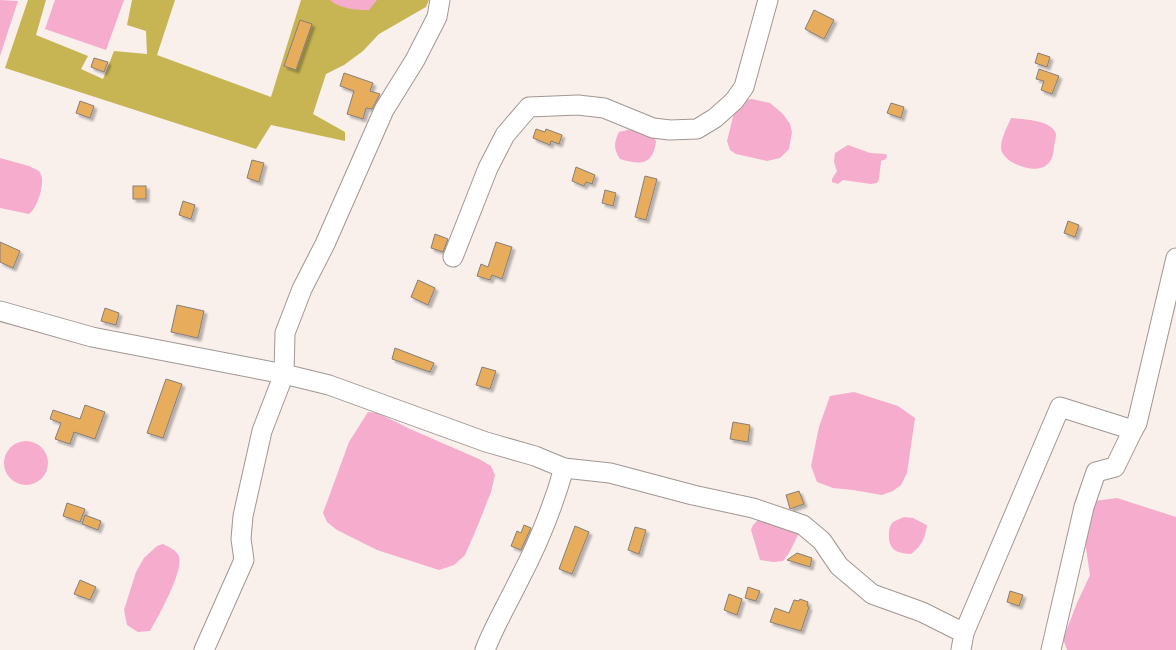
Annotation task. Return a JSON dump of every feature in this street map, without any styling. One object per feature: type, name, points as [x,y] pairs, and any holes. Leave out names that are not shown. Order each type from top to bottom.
[{"type":"street","points":[[204,650],[244,560],[241,539],[243,516],[262,431],[284,374],[286,333],[302,289],[384,110],[415,60],[437,17],[440,0]]},
{"type":"street","points":[[453,257],[488,168],[505,135],[529,107],[578,105],[604,108],[653,128],[670,130],[697,129],[715,118],[734,101],[744,86],[753,60],[768,0]]},
{"type":"street","points":[[1051,650],[1084,506],[1096,472],[1116,467],[1139,418],[1176,258]]},
{"type":"street","points":[[0,311],[92,337],[284,374],[329,385],[486,442],[535,456],[564,468],[610,473],[693,495],[753,508],[803,525],[822,540],[839,566],[872,594],[922,612],[963,641],[1060,407],[1133,430]]},
{"type":"street","points":[[485,650],[555,500],[564,468]]},
{"type":"shaded area","points":[[0,0],[18,1],[0,56]]},
{"type":"shaded area","points":[[28,0],[46,0],[36,35],[88,56],[81,69],[103,79],[114,51],[147,54],[146,31],[127,25],[132,0],[175,0],[157,55],[271,97],[301,0],[429,0],[426,7],[379,34],[363,51],[344,65],[326,74],[313,114],[345,132],[345,141],[271,125],[256,149],[5,68]]},
{"type":"shaded area","points":[[55,0],[124,0],[106,50],[45,29]]},
{"type":"shaded area","points":[[330,0],[377,0],[369,10],[343,7]]},
{"type":"shaded area","points":[[752,99],[770,103],[783,114],[790,124],[792,132],[789,149],[780,158],[767,161],[736,154],[730,150],[727,141],[737,101]]},
{"type":"shaded area","points":[[1011,118],[1036,121],[1054,129],[1056,134],[1054,152],[1051,160],[1045,166],[1034,169],[1019,166],[1003,153],[1001,148],[1002,140]]},
{"type":"shaded area","points":[[635,128],[653,136],[656,141],[649,159],[639,163],[620,159],[615,149],[615,142],[619,132]]},
{"type":"shaded area","points":[[848,145],[870,153],[886,154],[886,159],[881,161],[877,183],[871,184],[843,180],[838,184],[832,182],[837,171],[834,162],[835,153]]},
{"type":"shaded area","points":[[0,158],[29,166],[39,171],[42,178],[40,193],[35,207],[29,214],[0,208]]},
{"type":"shaded area","points":[[854,392],[898,406],[915,418],[907,473],[901,485],[893,491],[882,495],[833,488],[817,482],[811,466],[819,427],[830,396]]},
{"type":"shaded area","points":[[368,412],[378,413],[491,466],[495,475],[491,492],[465,555],[454,565],[439,570],[377,550],[337,530],[327,522],[323,513],[349,442]]},
{"type":"shaded area","points":[[22,441],[30,441],[42,447],[48,463],[42,479],[30,485],[22,485],[10,479],[4,467],[4,459],[10,447]]},
{"type":"shaded area","points":[[1117,498],[1176,517],[1176,650],[1067,650],[1063,639],[1090,575],[1084,535],[1094,501]]},
{"type":"shaded area","points":[[904,517],[913,518],[927,525],[922,541],[911,554],[894,550],[889,539],[891,524]]},
{"type":"shaded area","points":[[759,519],[799,533],[783,561],[760,560],[751,530]]},
{"type":"shaded area","points":[[163,544],[178,554],[180,563],[178,572],[150,631],[138,632],[127,625],[124,610],[136,572],[144,558],[157,546]]},
{"type":"building","points":[[814,10],[834,20],[824,39],[805,29]]},
{"type":"building","points":[[300,20],[312,24],[296,70],[284,66]]},
{"type":"building","points":[[1038,53],[1050,57],[1047,67],[1035,63]]},
{"type":"building","points":[[94,58],[108,62],[104,72],[91,67]]},
{"type":"building","points":[[1039,69],[1059,76],[1052,94],[1041,90],[1044,81],[1036,79]]},
{"type":"building","points":[[344,73],[373,83],[370,91],[380,94],[372,109],[366,108],[363,119],[347,114],[354,91],[340,86]]},
{"type":"building","points":[[80,101],[94,106],[90,118],[76,113]]},
{"type":"building","points":[[891,103],[904,107],[901,118],[887,113]]},
{"type":"building","points":[[536,129],[545,132],[546,129],[562,135],[559,144],[551,141],[550,145],[533,138]]},
{"type":"building","points":[[252,160],[264,163],[259,182],[247,178]]},
{"type":"building","points":[[576,167],[595,175],[592,184],[586,182],[584,186],[572,181]]},
{"type":"building","points":[[645,176],[657,179],[646,220],[635,217]]},
{"type":"building","points":[[133,186],[146,186],[146,199],[133,199]]},
{"type":"building","points":[[605,190],[616,193],[613,206],[602,203]]},
{"type":"building","points":[[183,201],[195,205],[191,219],[179,215]]},
{"type":"building","points":[[1068,221],[1079,225],[1075,237],[1064,233]]},
{"type":"building","points":[[435,234],[448,239],[443,252],[431,248]]},
{"type":"building","points":[[0,242],[20,251],[13,268],[0,262]]},
{"type":"building","points":[[496,242],[512,247],[502,279],[492,275],[490,280],[477,276],[481,264],[488,267]]},
{"type":"building","points":[[418,280],[435,288],[428,305],[411,297]]},
{"type":"building","points":[[177,305],[204,311],[198,338],[171,332]]},
{"type":"building","points":[[105,308],[119,313],[116,325],[101,321]]},
{"type":"building","points":[[395,348],[434,363],[430,372],[392,359]]},
{"type":"building","points":[[482,367],[496,371],[490,389],[476,385]]},
{"type":"building","points":[[166,379],[182,384],[163,438],[147,433]]},
{"type":"building","points":[[85,405],[105,412],[95,439],[74,432],[70,444],[55,439],[61,423],[50,419],[53,410],[80,419]]},
{"type":"building","points":[[733,422],[750,425],[748,442],[730,439]]},
{"type":"building","points":[[799,491],[804,504],[790,509],[786,495]]},
{"type":"building","points":[[67,503],[85,509],[80,522],[63,516]]},
{"type":"building","points":[[85,515],[101,521],[98,530],[82,524]]},
{"type":"building","points":[[524,525],[531,528],[521,550],[511,546],[517,531],[521,533]]},
{"type":"building","points":[[575,526],[589,532],[572,574],[559,569]]},
{"type":"building","points":[[635,527],[646,530],[639,554],[628,550]]},
{"type":"building","points":[[797,553],[812,558],[810,567],[787,560]]},
{"type":"building","points":[[80,580],[96,587],[90,600],[74,594]]},
{"type":"building","points":[[748,587],[760,591],[756,601],[745,598]]},
{"type":"building","points":[[1010,591],[1023,595],[1019,606],[1007,602]]},
{"type":"building","points":[[729,594],[742,599],[737,615],[724,610]]},
{"type":"building","points":[[800,599],[808,602],[807,606],[809,607],[801,631],[770,622],[775,608],[789,613],[794,600],[799,601]]}]
